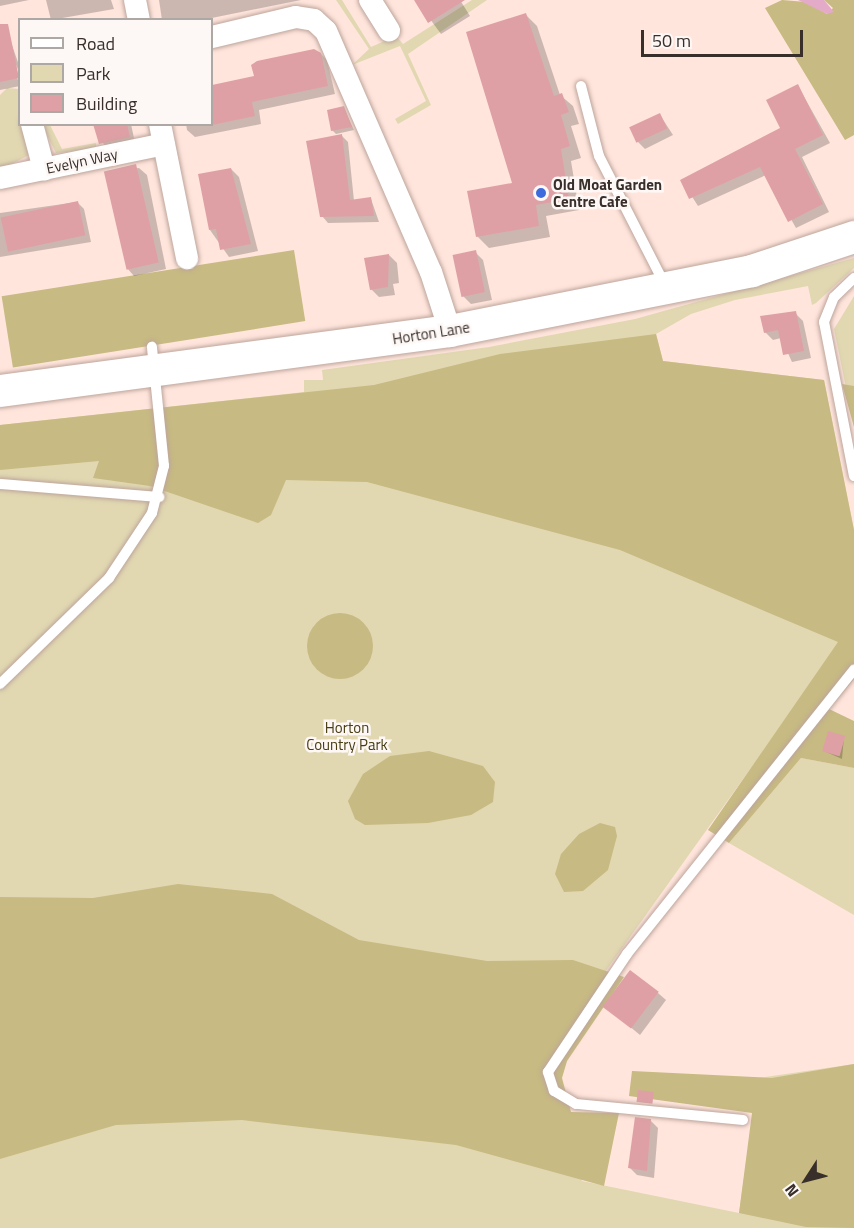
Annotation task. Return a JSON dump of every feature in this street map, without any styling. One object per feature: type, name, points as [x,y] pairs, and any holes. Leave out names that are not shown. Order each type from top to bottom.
[{"type":"street","points":[[135,0],[139,18]]},
{"type":"street","points":[[370,0],[389,30]]},
{"type":"street","points":[[213,37],[296,17],[326,31],[431,272],[450,331]]},
{"type":"street","points":[[33,126],[44,169]]},
{"type":"street","name":"Evelyn Way","points":[[0,178],[44,169],[162,134],[187,258]]},
{"type":"street","name":"Horton Lane","points":[[0,391],[155,359],[450,331],[752,271],[854,237]]},
{"type":"lane","points":[[581,86],[599,156],[666,288]]},
{"type":"lane","points":[[854,278],[834,297],[824,322],[854,476]]},
{"type":"lane","points":[[0,684],[109,578],[142,534],[159,497],[164,466],[155,359]]},
{"type":"lane","points":[[0,484],[159,497]]},
{"type":"lane","points":[[743,1120],[576,1104],[554,1091],[548,1072],[627,954],[854,670]]},
{"type":"green space","points":[[336,0],[342,0],[371,47],[396,36],[403,44],[472,0],[487,0],[408,54],[431,105],[398,124],[395,119],[426,101],[400,46],[352,65],[369,49]]},
{"type":"green space","points":[[7,88],[18,89],[18,126],[21,126],[29,155],[0,170],[0,95]]},
{"type":"green space","points":[[42,126],[50,126],[62,149],[96,143],[96,149],[56,153]]},
{"type":"green space","name":"Horton Country Park","points":[[854,258],[854,268],[812,305],[808,286],[735,300],[691,314],[656,334],[663,361],[824,380],[854,530],[854,635],[831,656],[540,1063],[582,1181],[739,1213],[758,1078],[854,1064],[854,1228],[0,1228],[0,425],[304,392],[304,380],[323,380],[322,370],[489,347],[635,319]]},
{"type":"green space","points":[[854,296],[854,427],[834,329]]},
{"type":"green space","points":[[801,758],[854,768],[854,915],[729,843]]},
{"type":"shaded area","points":[[782,0],[806,2],[827,14],[833,8],[824,0],[854,0],[854,135],[845,140],[765,8]]},
{"type":"shaded area","points":[[798,0],[824,0],[834,12],[827,14]]},
{"type":"shaded area","points":[[294,250],[305,321],[13,367],[2,296]]},
{"type":"shaded area","points":[[656,334],[663,361],[824,380],[854,530],[854,679],[829,709],[854,721],[854,768],[801,758],[729,843],[708,830],[838,642],[620,550],[367,482],[286,480],[271,515],[258,523],[150,486],[93,478],[99,461],[0,470],[0,425],[374,385],[500,354]]},
{"type":"shaded area","points":[[842,384],[854,386],[854,427]]},
{"type":"shaded area","points":[[340,613],[353,616],[363,623],[370,633],[373,646],[370,659],[363,669],[353,676],[340,679],[327,676],[317,669],[310,659],[307,646],[310,633],[317,623],[327,616]]},
{"type":"shaded area","points":[[429,751],[483,766],[495,782],[493,802],[471,815],[428,823],[365,825],[355,819],[348,801],[363,774],[390,756]]},
{"type":"shaded area","points":[[600,823],[615,827],[617,836],[608,870],[583,891],[564,892],[555,874],[561,854],[579,834]]},
{"type":"shaded area","points":[[178,884],[272,894],[359,940],[487,961],[573,960],[624,977],[567,1061],[562,1078],[571,1112],[619,1113],[604,1186],[456,1145],[242,1120],[116,1125],[0,1159],[0,897],[93,898]]},
{"type":"shaded area","points":[[854,1064],[854,1228],[806,1227],[739,1213],[752,1113],[629,1096],[632,1071],[772,1078]]},
{"type":"building","points":[[414,0],[465,0],[428,23]]},
{"type":"building","points":[[526,13],[554,96],[562,93],[569,112],[561,115],[570,146],[561,149],[569,199],[536,205],[539,226],[476,237],[467,191],[512,183],[466,32]]},
{"type":"building","points":[[0,24],[8,24],[18,78],[0,82]]},
{"type":"building","points":[[314,49],[321,53],[328,86],[252,102],[255,116],[213,125],[213,85],[254,76],[251,65],[257,61]]},
{"type":"building","points":[[798,84],[823,135],[795,149],[823,204],[788,222],[760,167],[689,199],[680,180],[780,128],[766,100]]},
{"type":"building","points":[[344,106],[352,127],[331,131],[327,110]]},
{"type":"building","points":[[660,113],[667,128],[636,143],[629,127]]},
{"type":"building","points":[[94,126],[127,126],[130,137],[99,144]]},
{"type":"building","points":[[342,134],[350,200],[371,197],[374,216],[320,217],[306,141]]},
{"type":"building","points":[[136,164],[159,262],[127,270],[104,171]]},
{"type":"building","points":[[231,168],[251,244],[220,250],[216,229],[209,230],[198,174]]},
{"type":"building","points":[[78,201],[85,235],[8,252],[1,217]]},
{"type":"building","points":[[476,250],[485,292],[461,297],[453,255]]},
{"type":"building","points":[[389,254],[388,287],[370,290],[364,258]]},
{"type":"building","points":[[796,311],[804,351],[783,355],[778,330],[764,333],[760,316]]},
{"type":"building","points":[[828,731],[845,736],[840,756],[822,751]]},
{"type":"building","points":[[630,970],[659,992],[631,1028],[602,1007]]},
{"type":"building","points":[[638,1090],[654,1092],[652,1104],[637,1102]]},
{"type":"building","points":[[635,1117],[651,1119],[647,1171],[628,1168]]},
{"type":"place","name":"Old Moat Garden Centre Cafe","points":[[541,193]]}]
